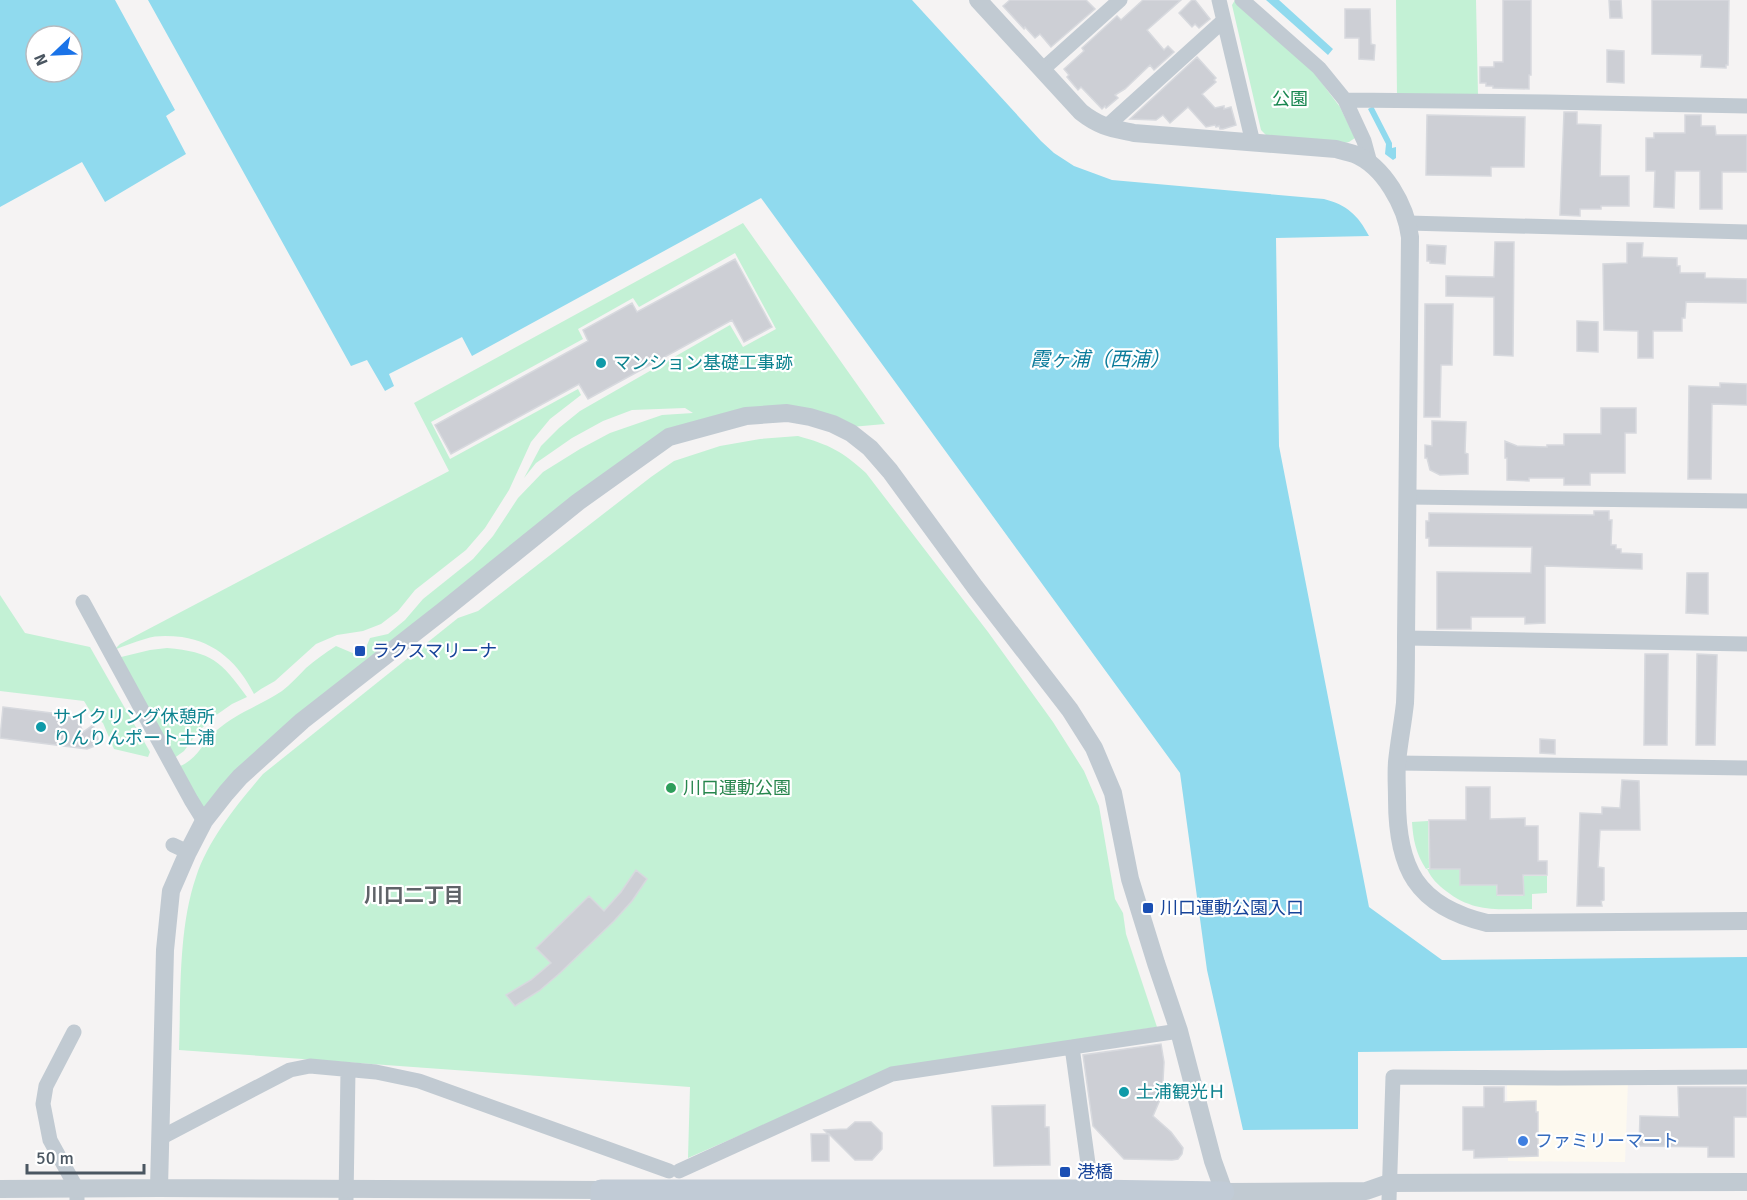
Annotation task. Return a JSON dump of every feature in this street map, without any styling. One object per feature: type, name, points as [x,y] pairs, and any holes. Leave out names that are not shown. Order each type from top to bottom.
[{"type":"main road","points":[[601,1195],[1225,1196]]},
{"type":"street","points":[[1042,70],[1120,0]]},
{"type":"street","points":[[1219,0],[1253,143]]},
{"type":"street","points":[[1242,0],[1319,68],[1345,100],[1364,141],[1370,163]]},
{"type":"street","points":[[986,3],[1042,70],[1081,112],[1094,122],[1134,133],[1336,149],[1354,154],[1370,163],[1392,188],[1403,208],[1410,237],[1406,638],[1405,703],[1397,764],[1399,840],[1404,860],[1418,884],[1449,911],[1487,923],[1747,921]]},
{"type":"street","points":[[1106,127],[1223,21]]},
{"type":"street","points":[[1345,100],[1747,106]]},
{"type":"street","points":[[1408,223],[1747,232]]},
{"type":"street","points":[[159,1188],[165,950],[171,891],[180,848],[240,777],[302,721],[578,502],[669,437],[746,416],[787,413],[833,424],[851,433],[870,448],[890,471],[975,587],[1070,710],[1094,748],[1113,793],[1130,879],[1179,1031],[1213,1161],[1225,1196],[1251,1192],[1366,1191],[1388,1194],[1747,1182]]},
{"type":"street","points":[[1407,497],[1747,501]]},
{"type":"street","points":[[83,602],[204,821]]},
{"type":"street","points":[[1406,638],[1747,644]]},
{"type":"street","points":[[1397,764],[1747,768]]},
{"type":"street","points":[[162,1137],[290,1070],[310,1066],[376,1072],[419,1081],[674,1171],[892,1074],[1179,1031]]},
{"type":"street","points":[[74,1032],[46,1086],[43,1104],[50,1140],[77,1194]]},
{"type":"street","points":[[1072,1047],[1092,1195]]},
{"type":"street","points":[[346,1195],[348,1070]]},
{"type":"street","points":[[1388,1194],[1393,1077],[1747,1077]]},
{"type":"street","points":[[0,1189],[77,1194],[159,1188],[346,1195],[601,1195]]},
{"type":"shaded area","points":[[1628,1081],[1625,1162],[1508,1161],[1507,1083]]},
{"type":"green space","name":"公園","points":[[1235,0],[1312,70],[1340,107],[1355,138],[1336,145],[1267,136],[1261,130],[1232,5]]},
{"type":"green space","points":[[1396,0],[1476,0],[1478,95],[1397,96]]},
{"type":"green space","points":[[743,223],[885,424],[851,427],[835,419],[702,420],[574,497],[204,814],[177,767],[189,761],[217,730],[282,691],[309,665],[336,646],[362,657],[370,638],[388,634],[405,620],[423,599],[473,559],[493,536],[518,498],[543,472],[610,433],[662,415],[693,413],[685,408],[632,410],[603,421],[572,438],[536,463],[524,478],[541,446],[559,428],[580,411],[730,325],[743,347],[776,329],[735,253],[639,307],[633,298],[578,329],[583,339],[431,422],[450,459],[578,389],[581,395],[550,419],[531,442],[509,490],[485,528],[466,550],[415,590],[398,611],[381,624],[363,631],[337,635],[316,644],[275,681],[254,694],[234,664],[216,649],[194,640],[182,637],[154,637],[114,650],[120,644],[449,471],[414,403]]},
{"type":"green space","name":"川口運動公園","points":[[798,436],[819,442],[835,450],[866,473],[988,632],[1053,722],[1084,771],[1099,806],[1115,899],[1123,913],[1126,934],[1157,1027],[893,1068],[688,1158],[690,1087],[179,1050],[183,940],[190,897],[196,877],[216,835],[263,774],[458,618],[478,611],[674,461],[720,446],[760,439]]},
{"type":"green space","points":[[0,595],[25,633],[90,647],[150,752],[148,757],[114,749],[103,723],[92,714],[84,701],[0,691]]},
{"type":"green space","points":[[167,648],[195,652],[214,660],[230,675],[247,697],[212,718],[184,751],[173,759],[117,658]]},
{"type":"green space","points":[[1428,821],[1429,868],[1426,869],[1416,846],[1412,822]]},
{"type":"green space","points":[[1427,869],[1460,869],[1460,885],[1496,885],[1497,896],[1523,896],[1524,876],[1547,876],[1547,893],[1532,894],[1532,909],[1497,909],[1477,906],[1466,903],[1446,891]]},
{"type":"water","points":[[0,0],[115,0],[175,110],[166,116],[186,154],[105,202],[82,162],[0,207]]},
{"type":"water","name":"霞ヶ浦（西浦）","points":[[148,0],[912,0],[1041,141],[1074,166],[1112,180],[1324,199],[1339,204],[1361,222],[1369,236],[1276,238],[1279,446],[1369,907],[1442,960],[1747,957],[1747,1048],[1358,1052],[1358,1129],[1243,1130],[1207,970],[1180,773],[761,198],[472,356],[462,337],[389,374],[394,386],[385,391],[367,360],[351,366]]},
{"type":"water","points":[[1266,0],[1279,0],[1333,49],[1328,55]]},
{"type":"water","points":[[1373,106],[1392,143],[1392,148],[1396,147],[1396,158],[1393,160],[1385,154],[1386,144],[1368,109]]},
{"type":"building","points":[[1010,0],[1086,0],[1095,9],[1051,47],[1040,34],[1035,38],[1025,27],[1024,29],[1003,6]]},
{"type":"building","points":[[1143,0],[1181,0],[1147,30],[1164,50],[1168,46],[1174,52],[1154,70],[1150,65],[1125,89],[1115,95],[1118,98],[1102,109],[1081,87],[1078,90],[1067,77],[1069,75],[1064,69],[1084,51],[1082,48],[1117,16],[1121,20]]},
{"type":"building","points":[[1192,0],[1195,0],[1210,19],[1199,28],[1195,24],[1192,27],[1179,13]]},
{"type":"building","points":[[1503,0],[1531,0],[1529,89],[1493,88],[1493,86],[1486,86],[1486,83],[1480,83],[1480,67],[1494,67],[1494,62],[1503,62]]},
{"type":"building","points":[[1609,0],[1621,0],[1622,18],[1610,18]]},
{"type":"building","points":[[1652,0],[1729,0],[1728,65],[1726,68],[1701,67],[1702,55],[1652,54]]},
{"type":"building","points":[[1345,9],[1370,9],[1371,44],[1375,45],[1374,60],[1359,59],[1359,38],[1345,38]]},
{"type":"building","points":[[1607,50],[1624,51],[1624,83],[1607,82]]},
{"type":"building","points":[[1197,57],[1216,78],[1214,80],[1216,82],[1202,94],[1215,108],[1231,107],[1236,125],[1223,129],[1215,125],[1206,127],[1188,107],[1170,123],[1163,115],[1156,120],[1130,119]]},
{"type":"building","points":[[1564,112],[1577,112],[1577,124],[1601,125],[1600,176],[1629,176],[1629,206],[1601,206],[1601,209],[1580,209],[1580,216],[1560,215]]},
{"type":"building","points":[[1427,115],[1525,117],[1524,167],[1491,167],[1491,176],[1426,175]]},
{"type":"building","points":[[1685,115],[1701,115],[1701,126],[1715,126],[1716,135],[1747,135],[1747,172],[1722,172],[1722,209],[1700,209],[1700,171],[1675,171],[1674,208],[1654,207],[1655,171],[1646,171],[1646,138],[1654,138],[1654,133],[1685,133]]},
{"type":"building","points":[[1495,242],[1514,242],[1513,356],[1494,355],[1494,297],[1446,296],[1446,276],[1494,277]]},
{"type":"building","points":[[1627,243],[1643,243],[1642,257],[1677,258],[1680,273],[1705,273],[1705,278],[1747,279],[1747,303],[1686,302],[1682,331],[1653,331],[1653,358],[1638,358],[1638,331],[1604,330],[1603,264],[1627,263]]},
{"type":"building","points":[[1427,245],[1446,246],[1445,264],[1427,261]]},
{"type":"building","name":"マンション基礎工事跡","points":[[735,259],[772,327],[744,342],[732,320],[588,399],[579,384],[451,454],[435,425],[588,341],[583,330],[632,303],[637,312]]},
{"type":"building","points":[[1425,304],[1453,304],[1452,365],[1441,365],[1440,417],[1424,417]]},
{"type":"building","points":[[1577,321],[1598,322],[1598,352],[1577,351]]},
{"type":"building","points":[[1720,383],[1747,384],[1747,405],[1712,404],[1711,479],[1688,479],[1689,386],[1720,387]]},
{"type":"building","points":[[1601,408],[1636,408],[1636,433],[1625,433],[1625,473],[1590,473],[1590,485],[1564,485],[1564,478],[1507,480],[1505,441],[1517,446],[1547,447],[1547,445],[1564,445],[1564,434],[1601,434]]},
{"type":"building","points":[[1432,421],[1466,422],[1465,453],[1468,454],[1468,474],[1440,475],[1430,470],[1427,458],[1425,458],[1425,445],[1432,446]]},
{"type":"building","points":[[1594,511],[1609,511],[1609,520],[1612,520],[1611,545],[1616,545],[1616,549],[1621,549],[1621,553],[1642,554],[1642,569],[1545,566],[1545,623],[1525,624],[1525,617],[1471,617],[1471,629],[1437,629],[1437,572],[1531,573],[1532,547],[1429,546],[1429,538],[1426,538],[1426,521],[1429,521],[1429,513],[1594,515]]},
{"type":"building","points":[[1687,573],[1708,573],[1708,614],[1686,613]]},
{"type":"building","points":[[1645,654],[1668,654],[1667,745],[1644,745]]},
{"type":"building","points":[[1697,654],[1717,655],[1715,745],[1696,745]]},
{"type":"building","name":"サイクリング休憩所 りんりんポート土浦","points":[[3,707],[76,716],[83,732],[93,725],[100,744],[87,749],[0,738]]},
{"type":"building","points":[[1540,739],[1555,740],[1555,754],[1540,753]]},
{"type":"building","points":[[1622,780],[1639,781],[1640,830],[1600,830],[1598,867],[1604,868],[1604,900],[1601,901],[1602,906],[1577,906],[1580,813],[1602,814],[1602,807],[1620,808]]},
{"type":"building","points":[[1466,787],[1490,787],[1490,819],[1525,818],[1525,826],[1538,826],[1538,861],[1547,861],[1547,875],[1523,875],[1524,895],[1497,895],[1497,885],[1460,885],[1460,869],[1430,869],[1429,820],[1466,820]]},
{"type":"building","points":[[636,870],[647,879],[632,901],[560,973],[539,991],[515,1006],[506,995],[531,980],[551,963],[536,948],[589,896],[604,911]]},
{"type":"building","name":"土浦観光Ｈ","points":[[1161,1044],[1164,1062],[1163,1081],[1159,1102],[1153,1116],[1171,1132],[1183,1148],[1182,1154],[1178,1159],[1172,1160],[1124,1159],[1093,1126],[1083,1055]]},
{"type":"building","points":[[1484,1087],[1504,1087],[1504,1102],[1536,1101],[1538,1156],[1474,1158],[1474,1150],[1463,1150],[1463,1107],[1484,1107]]},
{"type":"building","points":[[1678,1087],[1747,1087],[1747,1117],[1734,1117],[1734,1157],[1708,1157],[1708,1147],[1639,1146],[1640,1116],[1679,1117]]},
{"type":"building","points":[[1045,1105],[1045,1127],[1049,1127],[1050,1165],[994,1166],[992,1106]]},
{"type":"building","points":[[855,1122],[871,1122],[882,1133],[882,1149],[872,1160],[855,1160],[829,1134],[829,1161],[812,1161],[811,1134],[828,1134],[824,1130],[847,1129]]},
{"type":"place","name":"マンション基礎工事跡","points":[[601,363]]},
{"type":"place","name":"ラクスマリーナ","points":[[360,651]]},
{"type":"place","name":"サイクリング休憩所 りんりんポート土浦","points":[[41,727]]},
{"type":"place","name":"川口運動公園","points":[[671,788]]},
{"type":"place","name":"川口運動公園入口","points":[[1148,908]]},
{"type":"place","name":"土浦観光Ｈ","points":[[1124,1092]]},
{"type":"place","name":"ファミリーマート","points":[[1523,1141]]},
{"type":"place","name":"港橋","points":[[1065,1172]]},
{"type":"district","name":"川口二丁目","points":[[414,895]]}]
